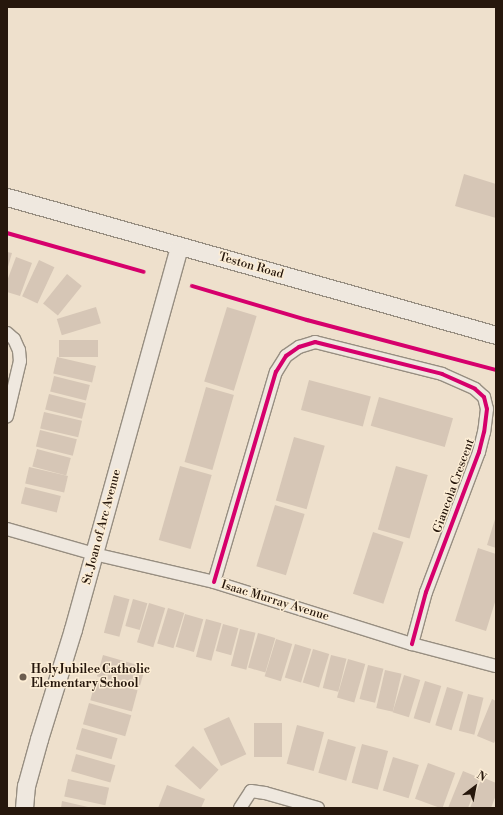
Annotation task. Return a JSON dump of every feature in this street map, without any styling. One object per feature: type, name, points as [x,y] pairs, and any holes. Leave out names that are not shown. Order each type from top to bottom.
[{"type":"street","name":"Teston Road","points":[[7,197],[496,335]]},
{"type":"street","name":"St. Joan of Arc Avenue","points":[[24,808],[26,786],[94,554],[179,246]]},
{"type":"street","points":[[7,333],[14,339],[19,350],[20,361],[7,416]]},
{"type":"street","name":"Giancola Crescent","points":[[214,582],[276,372],[286,356],[299,347],[315,342],[442,374],[475,389],[484,397],[487,409],[484,432],[479,452],[426,592],[412,644]]},
{"type":"street","name":"Isaac Murray Avenue","points":[[7,529],[94,554],[214,582],[412,644],[496,666]]},
{"type":"street","points":[[240,808],[251,792],[265,793],[318,808]]},
{"type":"building","points":[[464,174],[496,184],[496,218],[455,206]]},
{"type":"building","points":[[7,252],[12,253],[7,270]]},
{"type":"building","points":[[16,257],[32,263],[20,296],[7,292],[7,281]]},
{"type":"building","points":[[39,260],[54,267],[38,303],[22,296]]},
{"type":"building","points":[[67,274],[82,286],[58,315],[43,304]]},
{"type":"building","points":[[96,307],[101,323],[62,335],[57,319]]},
{"type":"building","points":[[227,307],[257,316],[234,391],[204,382]]},
{"type":"building","points":[[59,340],[98,340],[98,357],[59,357]]},
{"type":"building","points":[[57,357],[96,366],[92,383],[53,374]]},
{"type":"building","points":[[54,376],[90,385],[86,400],[50,392]]},
{"type":"building","points":[[309,380],[371,397],[363,427],[301,410]]},
{"type":"building","points":[[206,387],[234,395],[212,470],[185,462]]},
{"type":"building","points":[[49,394],[86,403],[82,419],[45,410]]},
{"type":"building","points":[[379,397],[453,418],[445,447],[371,426]]},
{"type":"building","points":[[44,412],[82,421],[78,437],[40,429]]},
{"type":"building","points":[[40,430],[77,439],[73,456],[36,446]]},
{"type":"building","points":[[294,437],[325,446],[307,509],[276,500]]},
{"type":"building","points":[[37,449],[71,458],[66,475],[32,466]]},
{"type":"building","points":[[180,466],[212,475],[190,549],[159,540]]},
{"type":"building","points":[[396,466],[428,475],[410,539],[378,529]]},
{"type":"building","points":[[29,467],[68,476],[64,493],[25,484]]},
{"type":"building","points":[[25,487],[61,496],[57,512],[21,503]]},
{"type":"building","points":[[275,505],[305,514],[286,575],[256,566]]},
{"type":"building","points":[[496,516],[496,548],[487,545]]},
{"type":"building","points":[[373,532],[403,542],[383,604],[353,594]]},
{"type":"building","points":[[478,548],[496,554],[496,599],[486,631],[455,621]]},
{"type":"building","points":[[114,595],[129,599],[119,637],[104,633]]},
{"type":"building","points":[[133,599],[147,603],[140,630],[125,626]]},
{"type":"building","points":[[149,603],[165,608],[153,647],[137,642]]},
{"type":"building","points":[[168,608],[184,613],[173,648],[157,643]]},
{"type":"building","points":[[185,614],[203,619],[194,652],[176,647]]},
{"type":"building","points":[[206,619],[221,623],[211,661],[196,657]]},
{"type":"building","points":[[223,624],[238,628],[231,655],[216,651]]},
{"type":"building","points":[[240,629],[256,633],[246,670],[231,666]]},
{"type":"building","points":[[258,633],[275,638],[265,673],[248,668]]},
{"type":"building","points":[[276,639],[292,644],[281,681],[265,676]]},
{"type":"building","points":[[295,644],[311,649],[301,682],[285,677]]},
{"type":"building","points":[[313,649],[329,654],[319,687],[303,682]]},
{"type":"building","points":[[103,655],[145,667],[139,688],[97,676]]},
{"type":"building","points":[[331,655],[347,659],[338,692],[323,688]]},
{"type":"building","points":[[348,659],[365,664],[354,702],[337,697]]},
{"type":"building","points":[[368,665],[384,669],[375,703],[360,699]]},
{"type":"building","points":[[385,670],[402,674],[393,712],[376,708]]},
{"type":"building","points":[[404,675],[420,680],[409,717],[393,712]]},
{"type":"building","points":[[96,679],[138,690],[132,711],[90,700]]},
{"type":"building","points":[[425,681],[441,686],[430,723],[414,718]]},
{"type":"building","points":[[447,687],[463,692],[452,730],[435,725]]},
{"type":"building","points":[[468,694],[484,698],[474,735],[459,731]]},
{"type":"building","points":[[492,699],[496,701],[496,739],[494,743],[477,736]]},
{"type":"building","points":[[89,703],[131,715],[125,736],[83,724]]},
{"type":"building","points":[[229,717],[246,754],[221,766],[204,729]]},
{"type":"building","points":[[254,723],[282,723],[282,757],[254,757]]},
{"type":"building","points":[[297,725],[324,732],[314,771],[287,764]]},
{"type":"building","points":[[82,728],[118,738],[112,759],[76,749]]},
{"type":"building","points":[[328,739],[356,747],[346,781],[318,773]]},
{"type":"building","points":[[362,744],[388,751],[378,790],[352,783]]},
{"type":"building","points":[[193,746],[219,770],[200,790],[175,766]]},
{"type":"building","points":[[76,754],[115,765],[110,783],[71,771]]},
{"type":"building","points":[[393,757],[419,765],[409,798],[383,790]]},
{"type":"building","points":[[428,763],[455,773],[442,808],[415,799]]},
{"type":"building","points":[[463,771],[480,778],[468,808],[448,808]]},
{"type":"building","points":[[482,777],[496,783],[496,795],[491,808],[470,808]]},
{"type":"building","points":[[68,779],[109,788],[105,805],[64,797]]},
{"type":"building","points":[[167,785],[205,799],[201,808],[158,808]]},
{"type":"building","points":[[62,801],[88,807],[88,808],[61,808]]},
{"type":"cycle path","points":[[7,233],[144,272]]},
{"type":"cycle path","points":[[192,286],[307,320],[496,370]]},
{"type":"cycle path","points":[[214,582],[276,372],[286,356],[299,347],[315,342],[442,374],[475,389],[484,397],[487,409],[484,432],[479,452],[426,592],[412,644]]},
{"type":"place","name":"Holy Jubilee Catholic Elementary School","points":[[23,677]]}]
